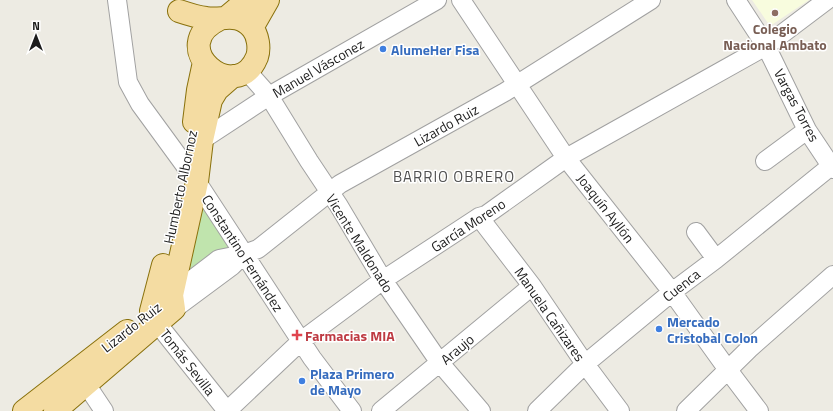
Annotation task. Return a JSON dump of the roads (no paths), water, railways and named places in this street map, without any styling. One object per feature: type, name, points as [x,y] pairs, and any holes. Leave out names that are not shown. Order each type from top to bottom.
[{"type":"main road","points":[[173,5],[207,19],[224,18],[237,18],[252,28],[257,37],[258,46],[257,55],[253,64],[240,73],[224,76],[209,69],[204,62],[200,54],[199,45],[201,37],[205,29],[212,22],[224,18],[247,0]]},
{"type":"main road","points":[[252,28],[268,0]]},
{"type":"main road","points":[[173,5],[201,37]]},
{"type":"main road","name":"Humberto Albornoz","points":[[173,302],[191,175],[194,122],[198,90],[204,62]]},
{"type":"main road","name":"Humberto Albornoz","points":[[154,317],[158,287],[202,140],[211,100],[217,90],[240,73]]},
{"type":"main road","name":"Lizardo Ruiz","points":[[24,411],[173,302]]},
{"type":"main road","name":"Lizardo Ruiz","points":[[55,411],[86,384],[154,317]]},
{"type":"street","name":"Constantino Fernández","points":[[117,0],[128,82],[140,104],[191,175],[301,341],[352,411]]},
{"type":"street","name":"Manuel Vásconez","points":[[202,140],[269,96],[436,0]]},
{"type":"street","name":"Joaquín Ayllón","points":[[461,0],[566,158],[672,292],[759,411]]},
{"type":"street","name":"Lizardo Ruiz","points":[[173,302],[218,259],[244,254],[258,249],[340,184],[517,84],[651,0]]},
{"type":"street","name":"Vargas Torres","points":[[736,0],[766,46],[807,130],[832,168]]},
{"type":"street","name":"García Moreno","points":[[227,411],[301,341],[383,280],[479,217],[486,215],[566,158],[766,46],[827,0]]},
{"type":"street","name":"Vicente Maldonado","points":[[240,73],[269,96],[339,206],[383,280],[440,363],[481,411]]},
{"type":"street","points":[[765,161],[807,130]]},
{"type":"street","name":"Cuenca","points":[[537,411],[586,364],[672,292],[832,168]]},
{"type":"street","name":"Manuela Cañizares","points":[[479,217],[532,286],[620,411]]},
{"type":"street","points":[[696,232],[716,259]]},
{"type":"street","points":[[686,411],[749,349],[833,275]]},
{"type":"street","name":"Araujo","points":[[381,411],[532,286]]},
{"type":"street","name":"Tomás Sevilla","points":[[154,317],[227,411]]},
{"type":"street","points":[[86,384],[104,411]]},
{"type":"place","name":"Colegio Nacional Ambato","points":[[775,13]]},
{"type":"place","name":"AlumeHer Fisa","points":[[383,49]]},
{"type":"place","name":"Mercado Cristobal Colon","points":[[659,329]]},
{"type":"place","name":"Farmacias MIA","points":[[297,335]]},
{"type":"place","name":"Plaza Primero de Mayo","points":[[302,381]]},
{"type":"district","name":"BARRIO OBRERO","points":[[454,176]]}]
